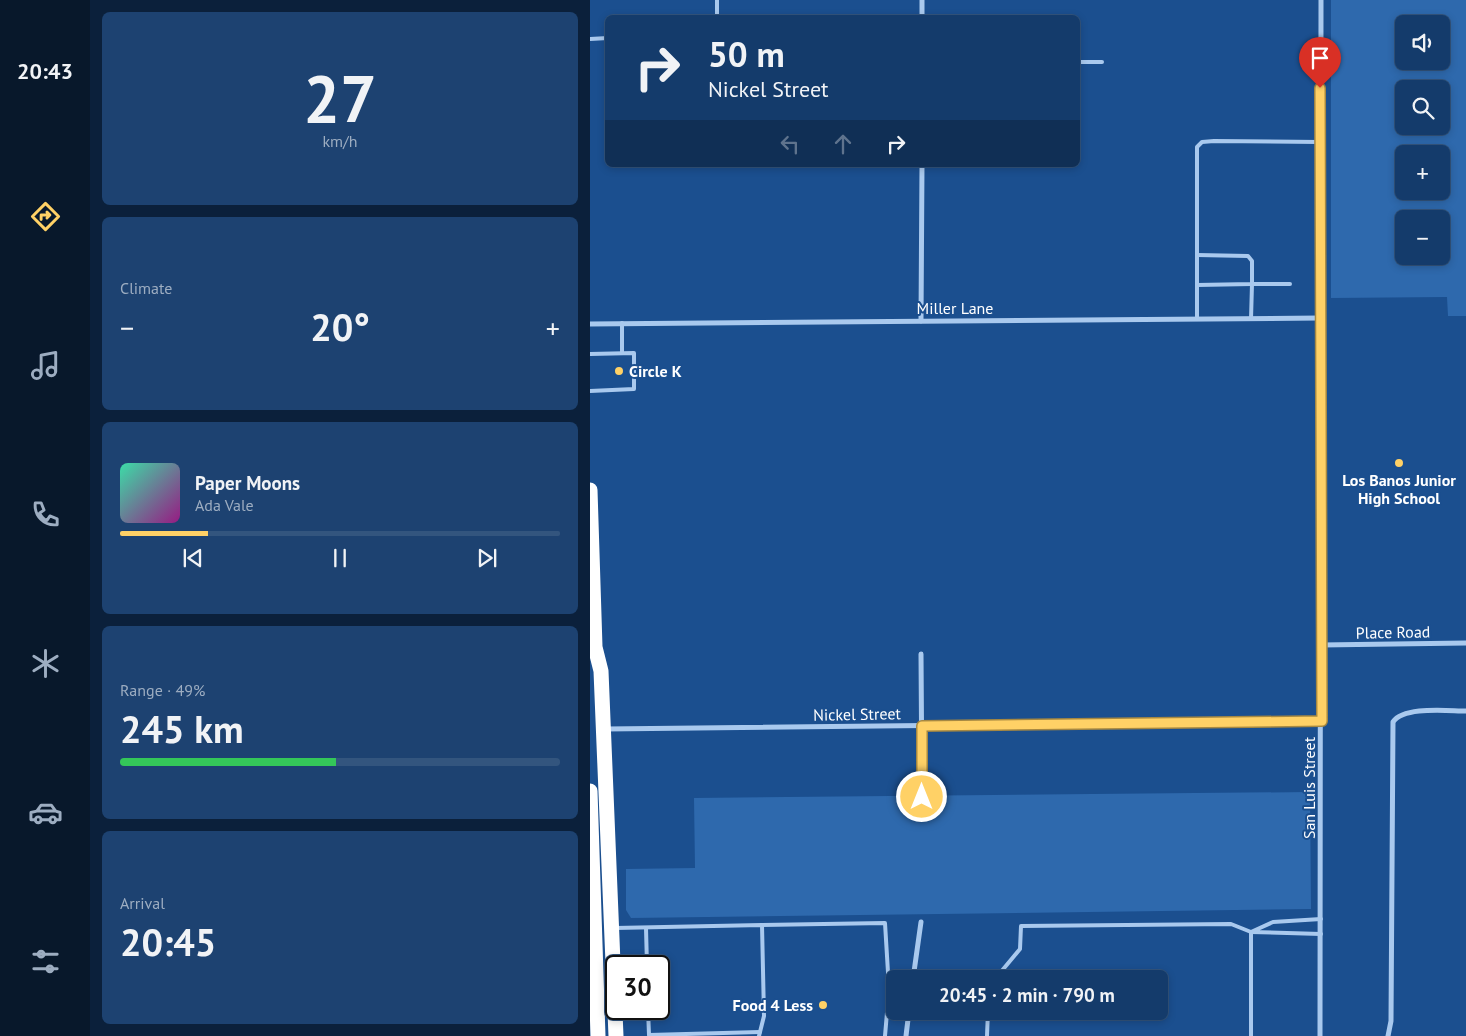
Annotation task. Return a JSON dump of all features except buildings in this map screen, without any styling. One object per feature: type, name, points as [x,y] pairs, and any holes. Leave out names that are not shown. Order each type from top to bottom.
[{"type":"highway","points":[[590,490],[595,647],[601,671],[616,1036]]},
{"type":"highway","points":[[590,662],[595,647]]},
{"type":"highway","points":[[590,791],[598,1036]]},
{"type":"street","points":[[922,0],[922,15]]},
{"type":"street","name":"San Luis Street","points":[[1320,1036],[1322,721],[1321,0]]},
{"type":"street","points":[[921,321],[922,167]]},
{"type":"street","name":"Miller Lane","points":[[590,324],[1320,318]]},
{"type":"street","name":"Place Road","points":[[1321,645],[1466,643]]},
{"type":"street","points":[[921,654],[922,797]]},
{"type":"street","points":[[1388,1036],[1391,1021],[1393,722],[1403,713],[1466,711]]},
{"type":"street","name":"Nickel Street","points":[[603,729],[1322,721]]},
{"type":"street","points":[[914,970],[921,922]]},
{"type":"street","points":[[906,1036],[908,1020]]},
{"type":"lane","points":[[717,0],[717,15]]},
{"type":"lane","points":[[590,39],[605,38]]},
{"type":"lane","points":[[1080,62],[1102,62]]},
{"type":"lane","points":[[1197,319],[1197,147],[1202,142],[1320,142]]},
{"type":"lane","points":[[1197,255],[1248,256],[1252,261],[1252,319]]},
{"type":"lane","points":[[1197,285],[1290,284]]},
{"type":"lane","points":[[622,323],[622,353]]},
{"type":"lane","points":[[590,354],[634,353],[634,390],[590,391]]},
{"type":"lane","points":[[1251,932],[1273,922],[1321,919]]},
{"type":"lane","points":[[612,928],[885,923],[889,989],[885,1036]]},
{"type":"lane","points":[[1002,970],[1020,949],[1021,926],[1231,924],[1251,932],[1321,934]]},
{"type":"lane","points":[[648,1020],[649,1035],[760,1034],[764,1016],[762,925]]},
{"type":"lane","points":[[646,928],[647,955]]},
{"type":"lane","points":[[1251,932],[1251,1036]]},
{"type":"lane","points":[[987,1036],[988,1020]]},
{"type":"shaded area","points":[[1331,0],[1466,0],[1466,316],[1448,316],[1447,297],[1331,298]]},
{"type":"shaded area","points":[[1310,792],[1311,909],[631,918],[626,910],[626,869],[695,868],[694,798]]},
{"type":"place","name":"Circle K","points":[[619,371]]},
{"type":"place","name":"Los Banos Junior High School","points":[[1399,463]]},
{"type":"place","name":"Food 4 Less","points":[[823,1005]]},
{"type":"route","points":[[922,797],[922,726],[1322,721],[1320,88]]}]
